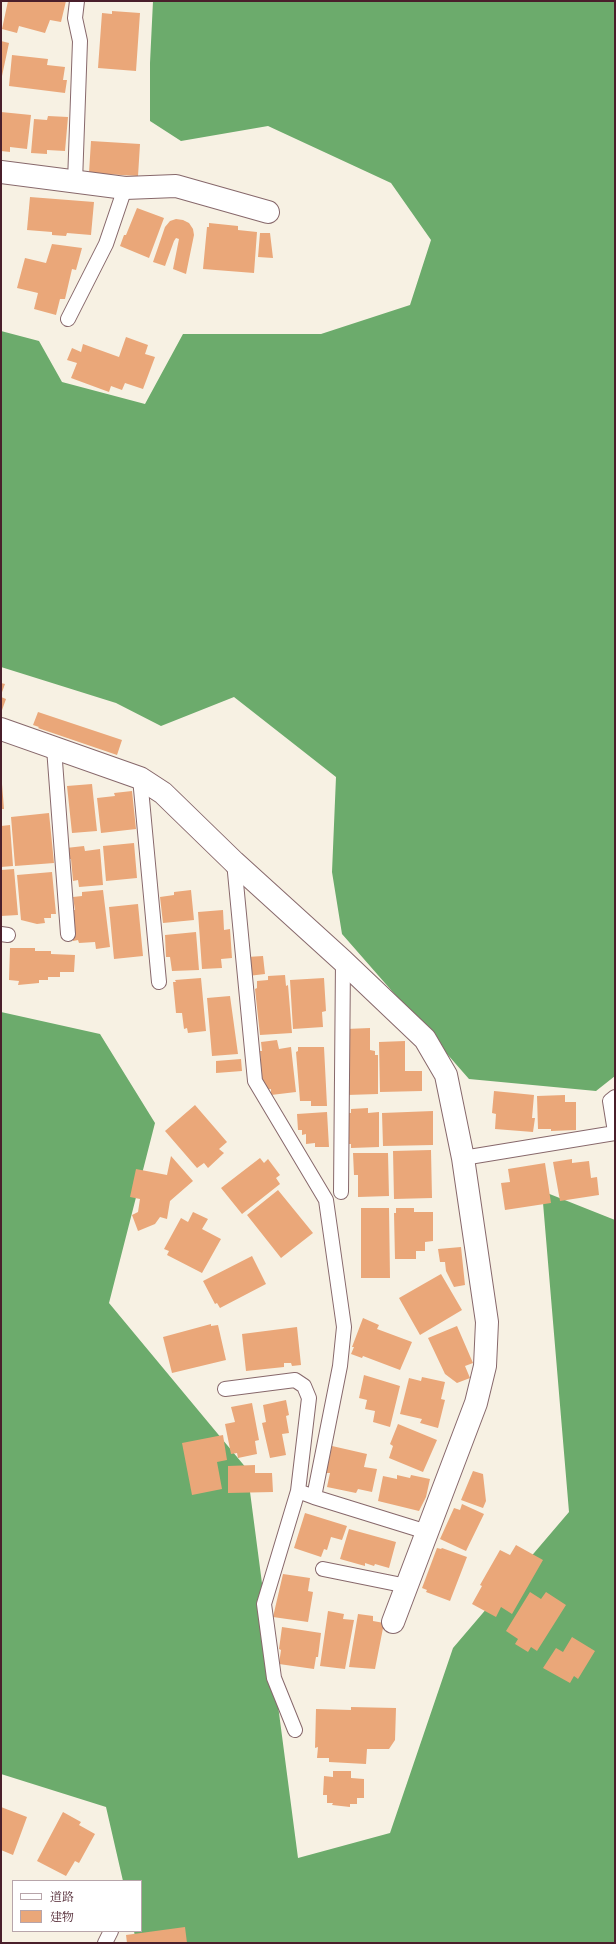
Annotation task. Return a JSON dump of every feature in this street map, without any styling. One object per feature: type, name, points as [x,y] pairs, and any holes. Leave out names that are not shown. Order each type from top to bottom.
[{"type":"street","points":[[1,172],[125,188],[176,186],[268,212]]},
{"type":"street","points":[[1,729],[140,778],[163,793],[234,862],[343,961],[425,1039],[446,1075],[463,1158],[487,1322],[485,1366],[476,1404],[393,1622]]},
{"type":"lane","points":[[75,182],[80,41],[75,18],[77,1]]},
{"type":"lane","points":[[68,319],[106,244],[125,188]]},
{"type":"lane","points":[[54,748],[68,934]]},
{"type":"lane","points":[[140,778],[158,982]]},
{"type":"lane","points":[[234,862],[255,1081],[326,1200],[344,1327],[340,1366],[314,1497]]},
{"type":"lane","points":[[341,1192],[343,961]]},
{"type":"lane","points":[[463,1158],[615,1133],[610,1101],[615,1097]]},
{"type":"lane","points":[[225,1389],[295,1380],[304,1386],[309,1398],[298,1491],[264,1604],[274,1678],[295,1730]]},
{"type":"lane","points":[[298,1491],[427,1532]]},
{"type":"lane","points":[[323,1569],[407,1586]]},
{"type":"lane","points":[[105,1943],[110,1932]]},
{"type":"green space","points":[[153,1],[615,1],[615,1076],[596,1091],[469,1079],[342,934],[332,872],[336,777],[234,697],[161,726],[116,703],[1,667],[1,331],[39,341],[62,382],[145,404],[183,334],[321,334],[410,305],[431,240],[391,183],[268,126],[181,141],[150,121],[150,63]]},
{"type":"green space","points":[[1,1012],[100,1034],[155,1123],[109,1303],[247,1469],[298,1858],[390,1833],[453,1648],[569,1512],[542,1191],[615,1220],[615,1943],[136,1943],[134,1932],[142,1932],[142,1880],[123,1880],[106,1807],[1,1774]]},
{"type":"building","points":[[8,1],[66,1],[61,22],[50,20],[45,33],[19,26],[17,33],[2,29]]},
{"type":"building","points":[[112,11],[140,13],[136,71],[98,68],[102,13],[112,14]]},
{"type":"building","points":[[1,41],[9,43],[2,76],[1,76]]},
{"type":"building","points":[[12,55],[48,59],[47,65],[65,67],[63,80],[67,80],[65,93],[9,86]]},
{"type":"building","points":[[1,112],[31,115],[27,149],[10,147],[10,152],[1,151]]},
{"type":"building","points":[[48,116],[68,117],[65,151],[47,150],[47,154],[31,153],[34,119],[47,120]]},
{"type":"building","points":[[91,141],[140,144],[138,176],[89,173]]},
{"type":"building","points":[[30,197],[94,202],[91,235],[67,233],[66,236],[52,235],[52,232],[27,230]]},
{"type":"building","points":[[137,208],[164,218],[149,258],[120,246]]},
{"type":"building","points":[[176,219],[189,223],[193,229],[194,235],[186,274],[173,269],[179,239],[176,238],[174,241],[165,266],[153,262],[165,227],[170,221]]},
{"type":"building","points":[[209,223],[238,226],[238,230],[257,232],[254,273],[203,269],[207,227],[209,227]]},
{"type":"building","points":[[260,233],[270,233],[273,258],[258,257]]},
{"type":"building","points":[[52,244],[82,248],[76,270],[72,269],[65,299],[60,299],[56,315],[34,309],[38,293],[17,288],[25,258],[46,263]]},
{"type":"building","points":[[126,337],[148,345],[145,354],[155,357],[143,389],[125,383],[122,390],[111,386],[109,392],[71,378],[77,363],[67,360],[72,348],[81,352],[83,344],[119,357]]},
{"type":"building","points":[[1,683],[5,684],[1,695]]},
{"type":"building","points":[[1,697],[6,699],[1,713]]},
{"type":"building","points":[[38,712],[122,740],[117,755],[38,728],[39,727],[33,725]]},
{"type":"building","points":[[2,784],[4,809],[1,809]]},
{"type":"building","points":[[92,784],[97,831],[72,833],[67,786]]},
{"type":"building","points":[[132,791],[136,829],[101,833],[97,798],[115,796],[114,793]]},
{"type":"building","points":[[49,813],[54,863],[15,866],[11,817]]},
{"type":"building","points":[[10,825],[13,866],[1,867],[1,826]]},
{"type":"building","points":[[134,843],[137,878],[106,881],[103,846]]},
{"type":"building","points":[[84,846],[85,851],[100,849],[103,885],[79,887],[78,880],[73,881],[71,859],[68,859],[66,848]]},
{"type":"building","points":[[14,869],[18,915],[1,916],[1,870]]},
{"type":"building","points":[[52,872],[56,914],[51,914],[51,918],[44,918],[45,923],[37,924],[21,920],[17,875]]},
{"type":"building","points":[[103,890],[110,947],[96,949],[95,942],[79,943],[78,940],[73,941],[69,910],[75,910],[73,897],[82,896],[82,892]]},
{"type":"building","points":[[191,890],[194,920],[163,923],[160,897],[174,895],[174,892]]},
{"type":"building","points":[[138,904],[143,956],[114,959],[109,907]]},
{"type":"building","points":[[223,910],[224,930],[230,929],[232,958],[221,959],[222,968],[202,969],[198,912]]},
{"type":"building","points":[[196,932],[199,970],[172,971],[170,957],[166,957],[165,935]]},
{"type":"building","points":[[10,948],[35,948],[35,951],[51,951],[51,954],[75,955],[74,972],[60,972],[60,977],[48,977],[48,980],[39,980],[39,983],[18,985],[19,981],[9,980]]},
{"type":"building","points":[[263,956],[265,974],[248,976],[247,957]]},
{"type":"building","points":[[285,975],[286,986],[288,985],[292,1033],[260,1035],[255,989],[257,988],[257,981],[268,980],[268,976]]},
{"type":"building","points":[[201,978],[206,1031],[188,1033],[187,1028],[184,1029],[182,1013],[176,1013],[173,982],[176,982],[175,980]]},
{"type":"building","points":[[324,978],[326,1011],[322,1012],[323,1027],[293,1029],[290,980]]},
{"type":"building","points":[[230,996],[238,1054],[212,1056],[207,998]]},
{"type":"building","points":[[370,1028],[370,1050],[375,1051],[375,1055],[378,1055],[378,1094],[347,1095],[346,1029]]},
{"type":"building","points":[[277,1040],[279,1049],[291,1047],[296,1092],[271,1095],[271,1089],[263,1090],[260,1051],[262,1051],[261,1042]]},
{"type":"building","points":[[405,1041],[405,1071],[422,1071],[422,1091],[380,1092],[379,1042]]},
{"type":"building","points":[[298,1047],[324,1047],[327,1106],[311,1106],[311,1101],[300,1101],[296,1052],[298,1051]]},
{"type":"building","points":[[241,1059],[242,1071],[216,1073],[216,1061]]},
{"type":"building","points":[[494,1091],[534,1095],[532,1118],[535,1118],[533,1132],[495,1129],[496,1114],[492,1113]]},
{"type":"building","points":[[565,1095],[565,1102],[576,1102],[576,1130],[551,1131],[551,1129],[538,1129],[537,1096]]},
{"type":"building","points":[[195,1105],[227,1142],[219,1149],[224,1153],[208,1168],[204,1163],[197,1168],[165,1131]]},
{"type":"building","points":[[368,1108],[368,1113],[379,1112],[379,1147],[351,1148],[351,1144],[349,1144],[349,1130],[345,1130],[345,1113],[351,1113],[351,1109]]},
{"type":"building","points":[[433,1111],[433,1145],[383,1146],[382,1113]]},
{"type":"building","points":[[327,1112],[329,1147],[315,1147],[315,1143],[306,1144],[306,1134],[302,1135],[302,1130],[298,1130],[297,1114]]},
{"type":"building","points":[[431,1150],[432,1198],[394,1199],[393,1151]]},
{"type":"building","points":[[353,1153],[388,1153],[389,1196],[358,1197],[358,1175],[354,1175]]},
{"type":"building","points":[[171,1156],[193,1181],[170,1201],[167,1219],[160,1217],[155,1224],[138,1231],[132,1215],[138,1212],[140,1199],[130,1197],[136,1169],[167,1175]]},
{"type":"building","points":[[260,1158],[264,1163],[268,1159],[280,1175],[276,1178],[280,1184],[242,1214],[221,1188]]},
{"type":"building","points":[[572,1159],[572,1163],[589,1161],[591,1178],[597,1177],[599,1195],[560,1201],[553,1162]]},
{"type":"building","points":[[545,1163],[551,1203],[505,1210],[501,1183],[510,1182],[508,1169]]},
{"type":"building","points":[[278,1190],[313,1233],[281,1258],[247,1215]]},
{"type":"building","points":[[361,1208],[389,1208],[390,1278],[361,1278]]},
{"type":"building","points":[[396,1208],[414,1208],[414,1212],[433,1212],[433,1241],[425,1242],[425,1251],[416,1251],[416,1259],[395,1259],[394,1213],[396,1213]]},
{"type":"building","points":[[193,1212],[208,1219],[202,1229],[221,1239],[202,1273],[167,1255],[169,1251],[164,1249],[181,1218],[188,1222]]},
{"type":"building","points":[[461,1247],[465,1285],[454,1287],[446,1271],[445,1262],[440,1262],[438,1249]]},
{"type":"building","points":[[252,1256],[266,1284],[220,1308],[217,1303],[215,1304],[203,1281]]},
{"type":"building","points":[[441,1274],[462,1310],[420,1335],[399,1298]]},
{"type":"building","points":[[363,1318],[379,1325],[377,1329],[412,1342],[400,1370],[363,1356],[362,1358],[351,1354],[354,1347],[352,1347]]},
{"type":"building","points":[[211,1324],[211,1326],[218,1325],[226,1360],[172,1373],[163,1337]]},
{"type":"building","points":[[457,1326],[473,1363],[465,1366],[470,1378],[457,1383],[445,1374],[428,1338]]},
{"type":"building","points":[[297,1327],[301,1365],[292,1366],[291,1363],[284,1363],[284,1367],[246,1371],[242,1334]]},
{"type":"building","points":[[364,1375],[400,1386],[390,1427],[373,1422],[375,1411],[365,1409],[367,1400],[359,1398]]},
{"type":"building","points":[[422,1377],[445,1382],[441,1399],[445,1400],[438,1428],[420,1423],[422,1419],[400,1414],[409,1378],[421,1381]]},
{"type":"building","points":[[286,1400],[289,1415],[286,1416],[289,1433],[282,1434],[286,1455],[270,1458],[262,1423],[266,1422],[263,1405]]},
{"type":"building","points":[[252,1403],[259,1440],[255,1441],[257,1454],[238,1458],[237,1453],[231,1454],[225,1424],[235,1422],[231,1407]]},
{"type":"building","points":[[398,1424],[437,1440],[423,1472],[389,1458],[393,1446],[390,1444]]},
{"type":"building","points":[[223,1435],[227,1460],[217,1462],[222,1489],[192,1495],[182,1443]]},
{"type":"building","points":[[332,1446],[367,1454],[364,1467],[377,1469],[372,1492],[358,1489],[356,1493],[327,1487],[330,1473],[326,1473]]},
{"type":"building","points":[[255,1465],[255,1473],[272,1473],[273,1492],[228,1493],[228,1466]]},
{"type":"building","points":[[473,1471],[483,1474],[486,1501],[483,1508],[461,1500]]},
{"type":"building","points":[[397,1475],[410,1478],[411,1475],[430,1479],[426,1497],[419,1511],[378,1501],[383,1476],[397,1479]]},
{"type":"building","points":[[462,1504],[484,1514],[466,1551],[440,1539],[454,1508],[460,1510]]},
{"type":"building","points":[[305,1513],[347,1526],[342,1540],[331,1537],[327,1550],[324,1549],[321,1557],[294,1548]]},
{"type":"building","points":[[349,1529],[396,1542],[389,1568],[365,1563],[365,1566],[340,1559]]},
{"type":"building","points":[[516,1545],[543,1560],[512,1614],[501,1607],[496,1617],[472,1604],[482,1586],[480,1585],[500,1550],[510,1555]]},
{"type":"building","points":[[437,1548],[442,1548],[467,1557],[450,1601],[426,1592],[427,1590],[422,1588]]},
{"type":"building","points":[[283,1574],[310,1578],[308,1591],[313,1592],[308,1622],[273,1617]]},
{"type":"building","points":[[530,1592],[541,1599],[546,1592],[566,1605],[537,1651],[531,1647],[528,1652],[515,1644],[518,1639],[506,1631]]},
{"type":"building","points":[[328,1611],[344,1614],[343,1619],[354,1620],[345,1669],[320,1666]]},
{"type":"building","points":[[358,1614],[373,1616],[373,1621],[384,1623],[375,1669],[349,1667]]},
{"type":"building","points":[[282,1627],[321,1633],[318,1657],[316,1657],[314,1669],[279,1664],[281,1650],[279,1649]]},
{"type":"building","points":[[572,1637],[595,1651],[578,1679],[574,1676],[570,1683],[543,1668],[556,1648],[563,1652]]},
{"type":"building","points":[[351,1707],[396,1708],[395,1740],[389,1749],[367,1749],[366,1764],[329,1762],[329,1758],[317,1758],[318,1747],[315,1748],[316,1709],[351,1710]]},
{"type":"building","points":[[333,1771],[351,1771],[351,1778],[364,1779],[364,1798],[357,1798],[357,1804],[350,1804],[350,1807],[327,1803],[327,1795],[323,1795],[324,1776],[333,1777]]},
{"type":"building","points":[[1,1807],[27,1817],[13,1855],[1,1850]]},
{"type":"building","points":[[63,1812],[81,1822],[79,1825],[95,1834],[79,1863],[75,1861],[66,1876],[37,1861]]},
{"type":"building","points":[[185,1927],[187,1943],[127,1943],[126,1935]]}]
